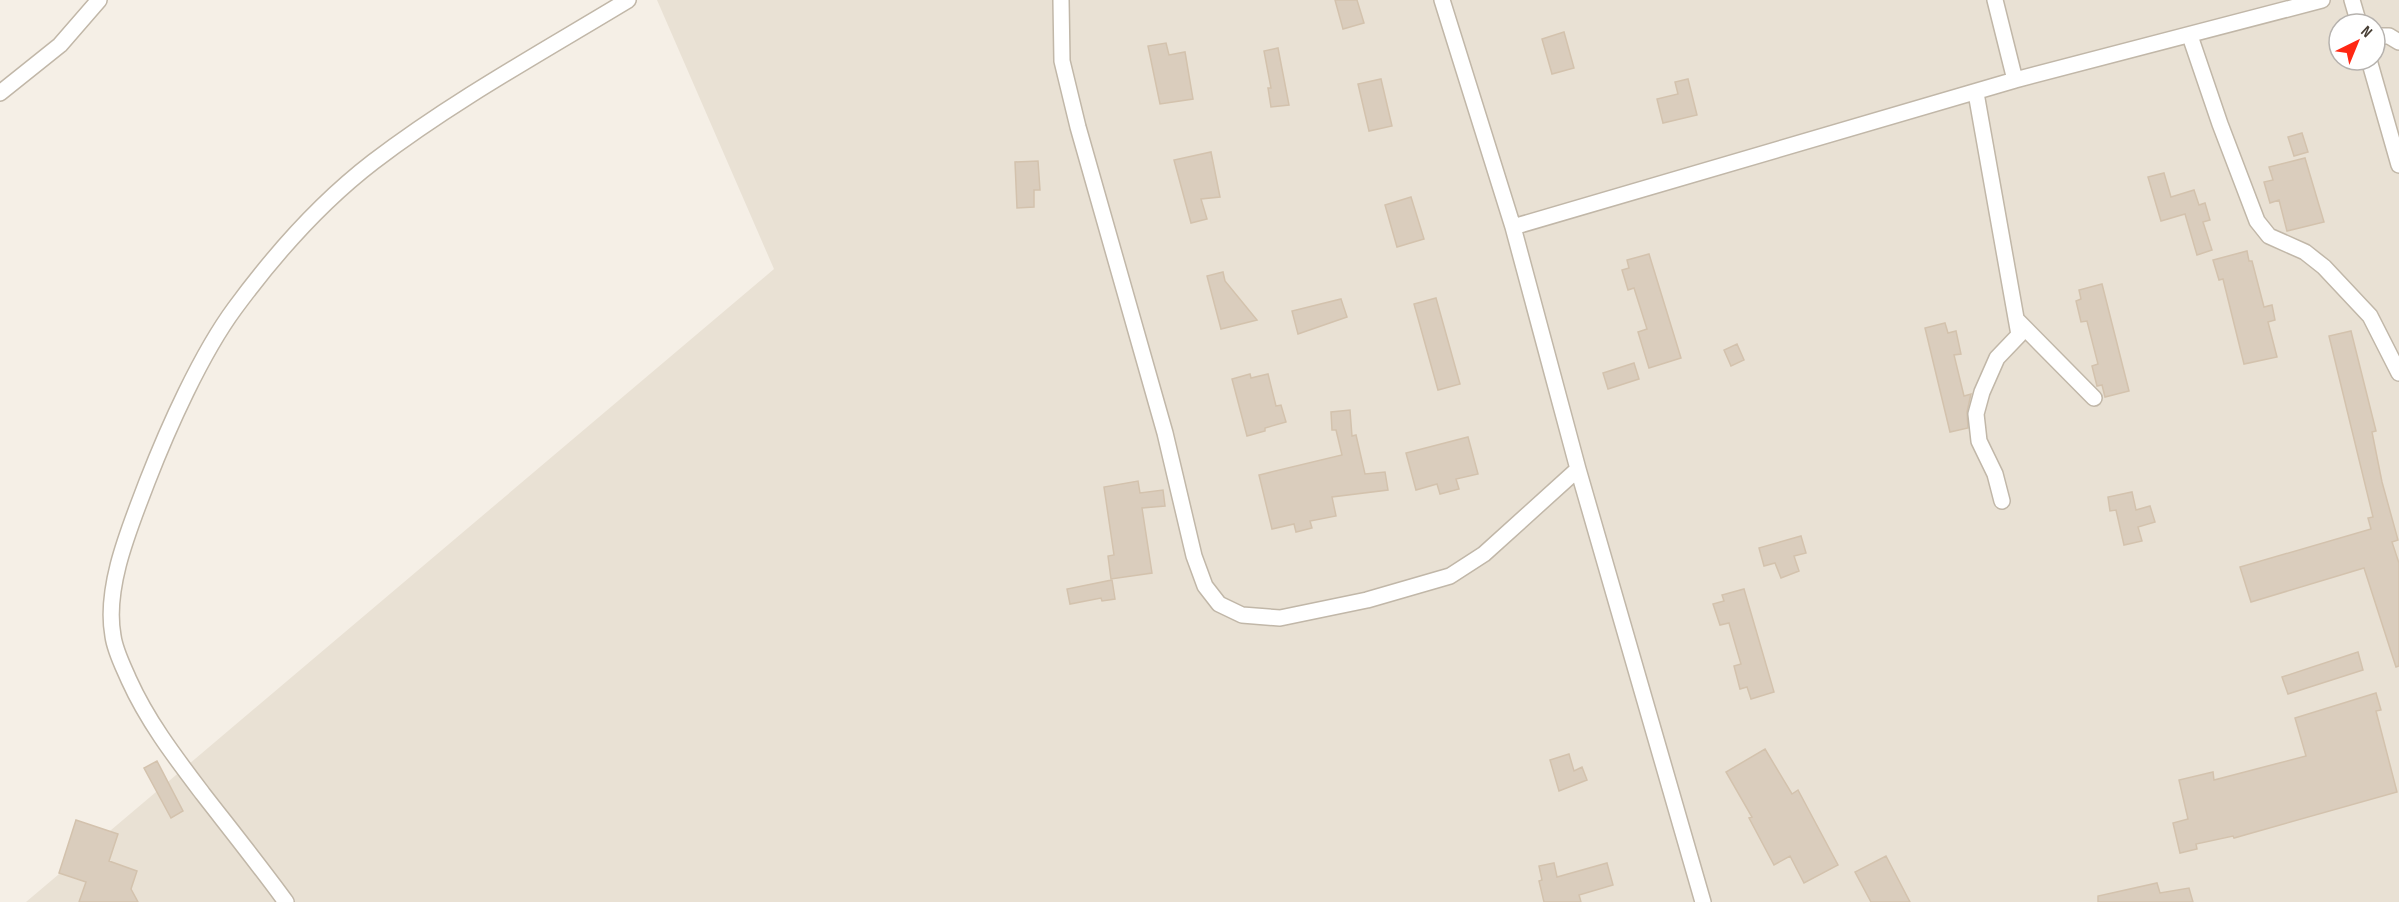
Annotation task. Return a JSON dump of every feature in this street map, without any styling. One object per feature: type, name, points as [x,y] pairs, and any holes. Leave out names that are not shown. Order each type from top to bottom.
[{"type":"street","points":[[0,93],[60,45],[99,0]]},
{"type":"street","points":[[286,902],[142,710],[113,638],[111,614],[114,585],[135,514],[157,455],[200,368],[234,309],[280,253],[326,204],[372,163],[459,101],[628,0]]},
{"type":"street","points":[[1061,0],[1062,62],[1078,127],[1165,433],[1194,556],[1205,586],[1220,604],[1242,615],[1280,618],[1367,600],[1450,576],[1484,554],[1578,469]]},
{"type":"street","points":[[1442,0],[1513,227],[1578,469],[1702,902]]},
{"type":"street","points":[[1995,0],[2015,81]]},
{"type":"street","points":[[1513,227],[2015,81],[2322,0]]},
{"type":"street","points":[[2190,36],[2257,221],[2269,236],[2305,252],[2324,267],[2370,316],[2399,373]]},
{"type":"street","points":[[2372,72],[2399,165]]},
{"type":"street","points":[[1976,93],[2019,335],[1997,358],[1982,392],[1976,414],[1979,441],[1995,474],[2002,501]]},
{"type":"street","points":[[2016,319],[2094,398]]},
{"type":"shaded area","points":[[657,0],[2399,0],[2399,902],[26,902],[774,269]]},
{"type":"building","points":[[1335,0],[1357,0],[1364,23],[1343,29]]},
{"type":"building","points":[[1564,32],[1574,68],[1552,74],[1542,39]]},
{"type":"building","points":[[1166,43],[1169,55],[1185,52],[1193,99],[1160,104],[1148,46]]},
{"type":"building","points":[[1278,48],[1289,105],[1271,107],[1268,88],[1271,88],[1264,51]]},
{"type":"building","points":[[1381,79],[1392,126],[1369,131],[1358,84]]},
{"type":"building","points":[[1688,79],[1697,115],[1663,123],[1657,99],[1678,94],[1675,82]]},
{"type":"building","points":[[2302,133],[2308,152],[2294,156],[2288,137]]},
{"type":"building","points":[[1211,152],[1220,197],[1201,199],[1207,219],[1191,223],[1174,160]]},
{"type":"building","points":[[2305,158],[2324,222],[2287,231],[2279,200],[2270,203],[2264,182],[2273,180],[2269,167]]},
{"type":"building","points":[[1038,161],[1040,190],[1034,190],[1034,207],[1017,208],[1015,162]]},
{"type":"building","points":[[2164,173],[2171,197],[2194,190],[2199,205],[2205,203],[2210,220],[2203,222],[2212,250],[2197,255],[2185,214],[2161,221],[2148,177]]},
{"type":"building","points":[[1411,197],[1424,239],[1397,247],[1385,205]]},
{"type":"building","points":[[2247,251],[2249,261],[2252,261],[2264,307],[2272,305],[2275,320],[2268,322],[2277,357],[2244,364],[2223,279],[2219,280],[2213,260]]},
{"type":"building","points":[[1649,254],[1681,358],[1649,368],[1638,332],[1647,329],[1634,288],[1628,290],[1622,270],[1629,268],[1627,260]]},
{"type":"building","points":[[1223,272],[1225,281],[1257,320],[1221,329],[1207,276]]},
{"type":"building","points":[[2102,284],[2129,391],[2105,397],[2102,385],[2097,386],[2092,366],[2098,364],[2087,321],[2081,322],[2076,301],[2081,299],[2079,290]]},
{"type":"building","points":[[1436,298],[1460,384],[1438,390],[1414,304]]},
{"type":"building","points":[[1341,299],[1347,317],[1298,334],[1292,311]]},
{"type":"building","points":[[1945,323],[1948,333],[1956,331],[1961,354],[1954,355],[1964,396],[1971,394],[1967,412],[1968,428],[1950,432],[1925,328]]},
{"type":"building","points":[[2351,331],[2376,431],[2372,432],[2382,482],[2398,540],[2392,542],[2399,563],[2399,666],[2396,667],[2364,568],[2251,602],[2240,567],[2371,529],[2368,518],[2373,517],[2329,336]]},
{"type":"building","points":[[1737,344],[1744,360],[1731,366],[1724,350]]},
{"type":"building","points":[[1634,363],[1639,379],[1608,389],[1603,373]]},
{"type":"building","points":[[1250,374],[1251,378],[1268,374],[1276,406],[1281,405],[1286,422],[1247,436],[1232,379]]},
{"type":"building","points":[[1350,410],[1352,436],[1356,435],[1365,474],[1385,472],[1388,490],[1332,497],[1336,516],[1310,521],[1312,528],[1296,532],[1294,524],[1272,529],[1259,475],[1342,455],[1336,430],[1332,430],[1331,412]]},
{"type":"building","points":[[1468,437],[1478,474],[1456,479],[1459,489],[1440,494],[1437,484],[1416,490],[1406,453]]},
{"type":"building","points":[[1138,481],[1140,493],[1163,490],[1165,506],[1142,508],[1152,573],[1111,579],[1108,556],[1114,555],[1104,487]]},
{"type":"building","points":[[2132,492],[2136,510],[2150,506],[2155,522],[2138,527],[2142,541],[2124,545],[2116,510],[2110,511],[2108,497]]},
{"type":"building","points":[[1801,536],[1806,553],[1794,556],[1799,571],[1781,578],[1775,563],[1764,566],[1759,548]]},
{"type":"building","points":[[1112,580],[1115,599],[1102,601],[1101,598],[1070,604],[1067,589]]},
{"type":"building","points":[[1744,589],[1774,692],[1751,699],[1747,687],[1740,689],[1734,666],[1741,664],[1729,623],[1720,625],[1713,604],[1724,601],[1722,595]]},
{"type":"building","points":[[2358,652],[2363,670],[2288,694],[2282,677]]},
{"type":"building","points":[[2376,693],[2381,710],[2376,711],[2397,792],[2234,838],[2233,836],[2196,844],[2197,849],[2180,853],[2173,823],[2188,819],[2179,780],[2213,772],[2214,780],[2306,756],[2295,718]]},
{"type":"building","points":[[1765,749],[1792,794],[1798,790],[1838,865],[1804,883],[1790,856],[1774,865],[1749,818],[1752,817],[1726,772]]},
{"type":"building","points":[[1569,754],[1574,771],[1582,767],[1587,780],[1559,791],[1550,760]]},
{"type":"building","points":[[157,761],[183,811],[171,818],[144,768]]},
{"type":"building","points":[[76,820],[118,834],[109,861],[137,871],[131,889],[138,902],[79,902],[86,882],[59,873]]},
{"type":"building","points":[[1886,856],[1910,902],[1871,902],[1855,872]]},
{"type":"building","points":[[1554,863],[1557,877],[1607,863],[1613,885],[1579,895],[1581,902],[1544,902],[1539,881],[1542,880],[1539,866]]},
{"type":"building","points":[[2157,883],[2160,893],[2189,888],[2193,902],[2098,902],[2098,896]]}]
